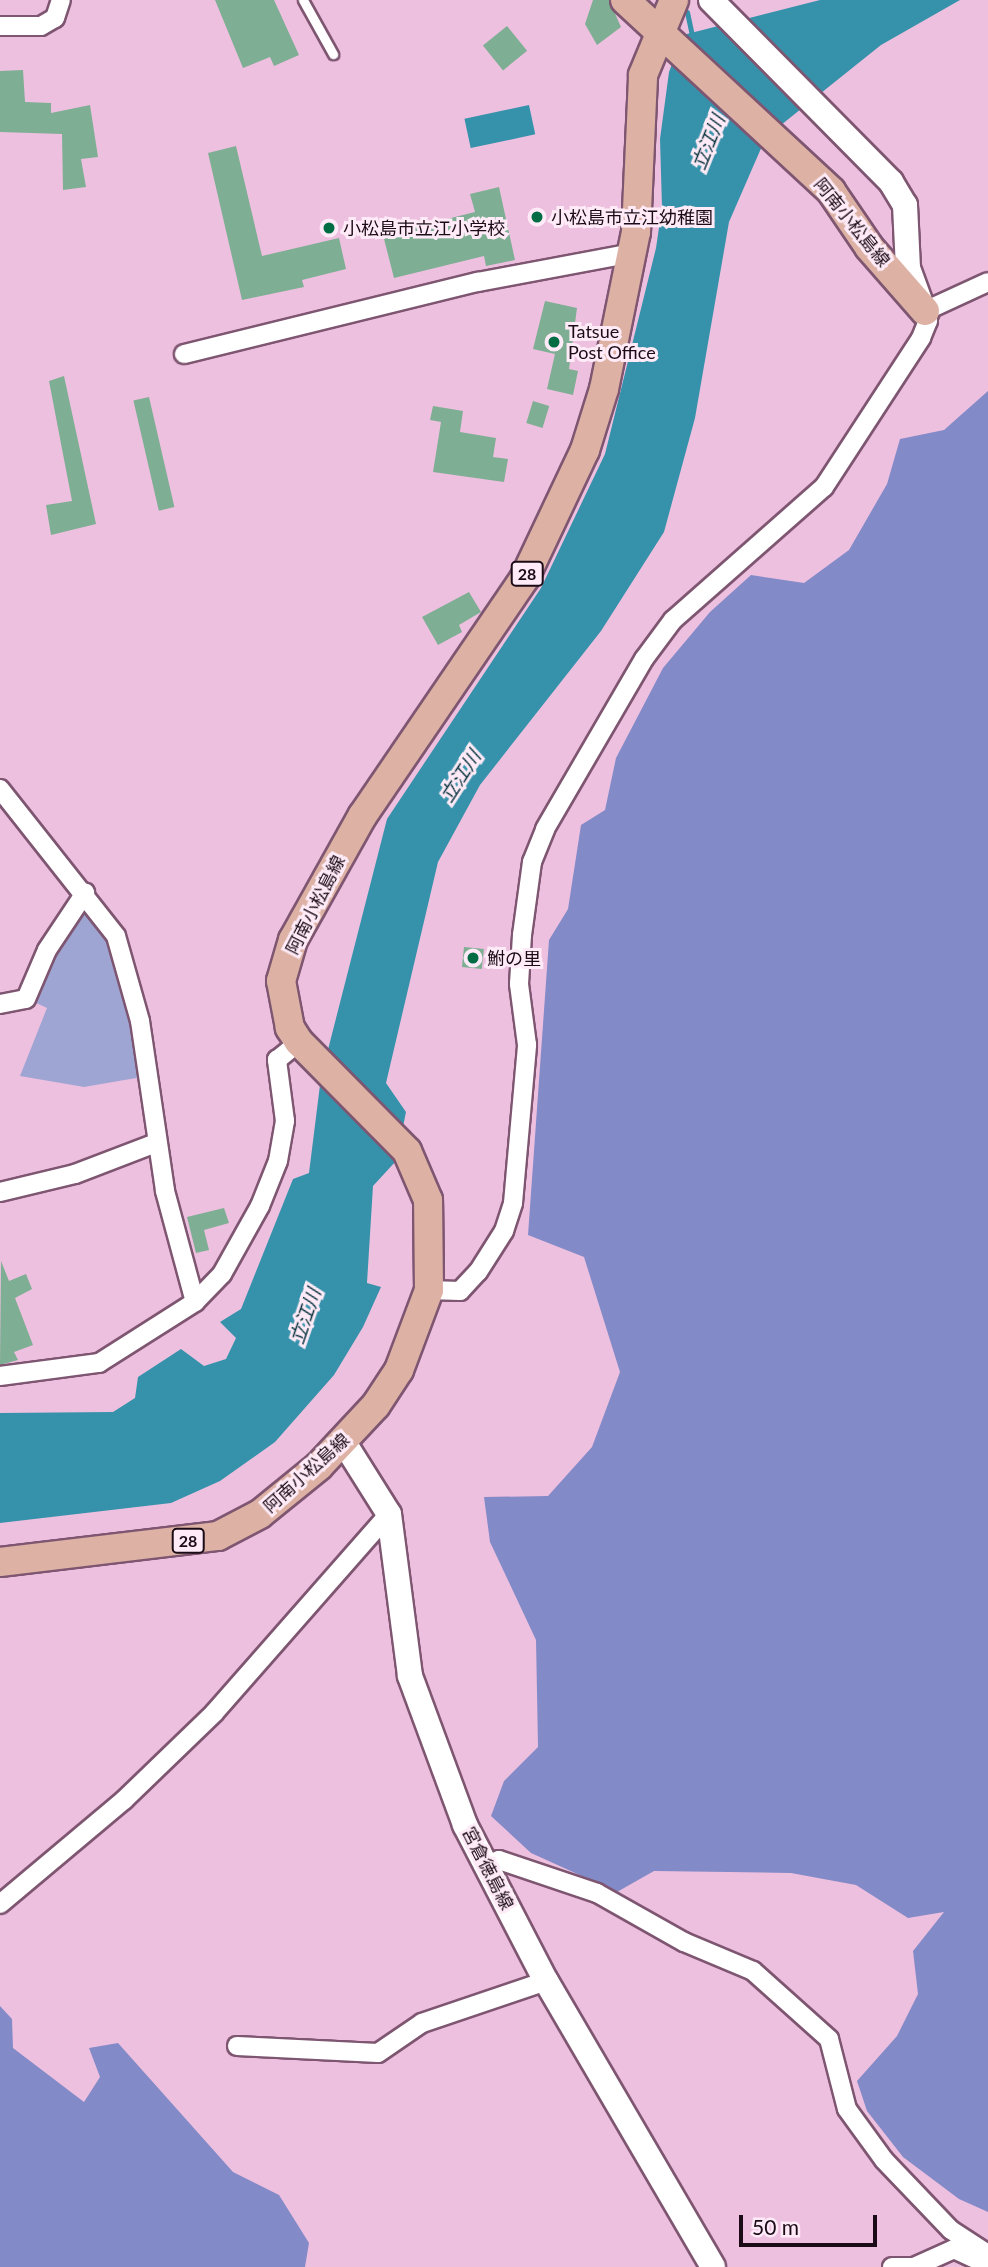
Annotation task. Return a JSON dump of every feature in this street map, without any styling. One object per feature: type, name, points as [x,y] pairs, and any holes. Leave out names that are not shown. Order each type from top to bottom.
[{"type":"main road","points":[[625,0],[667,39]]},
{"type":"main road","name":"阿南小松島線","points":[[0,1562],[218,1536],[260,1514],[343,1441],[399,1370],[429,1290],[432,1223],[407,1151],[306,1051],[290,1028],[281,981],[293,940],[363,816],[496,624],[556,518],[604,389],[628,254],[636,232],[643,75],[667,39],[674,0]]},
{"type":"main road","points":[[718,10],[875,162],[905,205],[908,268],[925,311]]},
{"type":"main road","name":"阿南小松島線","points":[[667,39],[831,191],[869,247],[925,311]]},
{"type":"main road","name":"宮倉徳島線","points":[[343,1441],[390,1514],[415,1696],[485,1866],[546,1980],[713,2267]]},
{"type":"street","points":[[0,26],[41,26],[55,18],[61,0]]},
{"type":"street","points":[[184,354],[478,282],[628,254]]},
{"type":"street","points":[[429,1290],[449,1293],[469,1281],[504,1231],[513,1203],[527,1045],[519,984],[522,935],[532,862],[545,829],[644,659],[673,620],[824,487],[921,338],[928,321],[925,311],[988,282]]},
{"type":"street","points":[[0,789],[85,892],[116,936],[129,970],[156,1143],[195,1301]]},
{"type":"street","points":[[0,1004],[26,999],[47,950],[85,892]]},
{"type":"street","points":[[0,1376],[99,1363],[195,1301],[222,1274],[260,1206],[285,1121],[276,1060],[306,1051]]},
{"type":"street","points":[[0,1192],[75,1174],[156,1143]]},
{"type":"street","points":[[0,1904],[124,1800],[214,1713],[390,1514]]},
{"type":"street","points":[[485,1866],[499,1860],[597,1893],[684,1942],[753,1971],[829,2039],[847,2109],[884,2160],[951,2230],[988,2254]]},
{"type":"street","points":[[237,2046],[378,2053],[422,2023],[546,1980]]},
{"type":"street","points":[[892,2267],[914,2267],[954,2249],[988,2266]]},
{"type":"lane","points":[[303,0],[333,54]]},
{"type":"shaded area","points":[[988,391],[988,2212],[959,2199],[903,2157],[867,2111],[857,2081],[897,2036],[918,1994],[913,1951],[944,1912],[908,1918],[856,1885],[791,1873],[654,1871],[617,1892],[531,1853],[491,1816],[504,1781],[538,1747],[536,1640],[490,1542],[484,1497],[548,1496],[592,1447],[620,1372],[584,1257],[528,1235],[549,940],[568,909],[581,825],[605,810],[616,758],[663,668],[710,612],[751,575],[804,583],[849,550],[887,484],[900,439],[944,430]]},
{"type":"shaded area","points":[[88,906],[107,930],[132,1010],[142,1077],[84,1087],[20,1076],[47,1008],[32,1001],[52,956]]},
{"type":"shaded area","points":[[0,2006],[12,2019],[13,2048],[84,2102],[100,2077],[89,2048],[118,2043],[233,2172],[279,2195],[309,2243],[305,2267],[0,2267]]},
{"type":"water","name":"立江川","points":[[820,0],[960,0],[881,45],[766,137],[729,222],[695,418],[664,532],[601,631],[480,785],[438,862],[386,1083],[406,1112],[396,1161],[373,1186],[367,1283],[381,1287],[363,1327],[334,1375],[275,1442],[220,1481],[171,1503],[0,1523],[0,1413],[113,1412],[135,1398],[138,1377],[181,1349],[204,1366],[226,1359],[236,1338],[220,1322],[241,1309],[293,1179],[309,1173],[321,1077],[387,819],[541,588],[605,454],[656,248],[662,207],[660,139],[669,72],[683,35]]},
{"type":"water","points":[[529,105],[535,134],[471,148],[464,119]]},
{"type":"building","points":[[215,0],[274,0],[299,55],[274,66],[270,57],[243,68]]},
{"type":"building","points":[[593,0],[609,0],[621,27],[597,45],[585,24]]},
{"type":"building","points":[[507,26],[527,51],[503,70],[483,46]]},
{"type":"building","points":[[23,70],[25,102],[51,103],[51,113],[90,105],[98,157],[81,159],[86,187],[63,190],[62,134],[0,132],[0,71]]},
{"type":"building","points":[[236,146],[262,256],[339,238],[346,269],[302,280],[304,287],[242,300],[208,153]]},
{"type":"building","points":[[499,187],[515,260],[486,266],[484,256],[394,278],[383,235],[475,212],[470,194]]},
{"type":"building","points":[[545,301],[577,308],[569,369],[578,371],[573,395],[547,389],[555,354],[533,349]]},
{"type":"building","points":[[64,376],[96,524],[51,535],[46,505],[72,501],[49,381]]},
{"type":"building","points":[[149,397],[174,507],[159,511],[133,401]]},
{"type":"building","points":[[533,401],[549,406],[543,428],[526,423]]},
{"type":"building","points":[[433,406],[463,411],[460,432],[496,438],[493,457],[508,459],[504,482],[433,472],[441,422],[430,420]]},
{"type":"building","points":[[469,592],[481,612],[459,625],[462,632],[438,645],[422,617]]},
{"type":"building","name":"鮒の里","points":[[464,947],[484,949],[482,969],[462,967]]},
{"type":"building","points":[[224,1208],[229,1223],[204,1230],[209,1250],[196,1253],[187,1217]]},
{"type":"building","points":[[1,1261],[9,1281],[26,1274],[32,1289],[15,1298],[33,1345],[14,1352],[18,1360],[0,1365]]},
{"type":"waterway","points":[[687,12],[693,40]]},
{"type":"place","name":"小松島市立江幼稚園","points":[[537,217]]},
{"type":"place","name":"小松島市立江小学校","points":[[329,228]]},
{"type":"place","name":"Tatsue Post Office","points":[[554,342]]},
{"type":"place","name":"鮒の里","points":[[473,958]]}]
